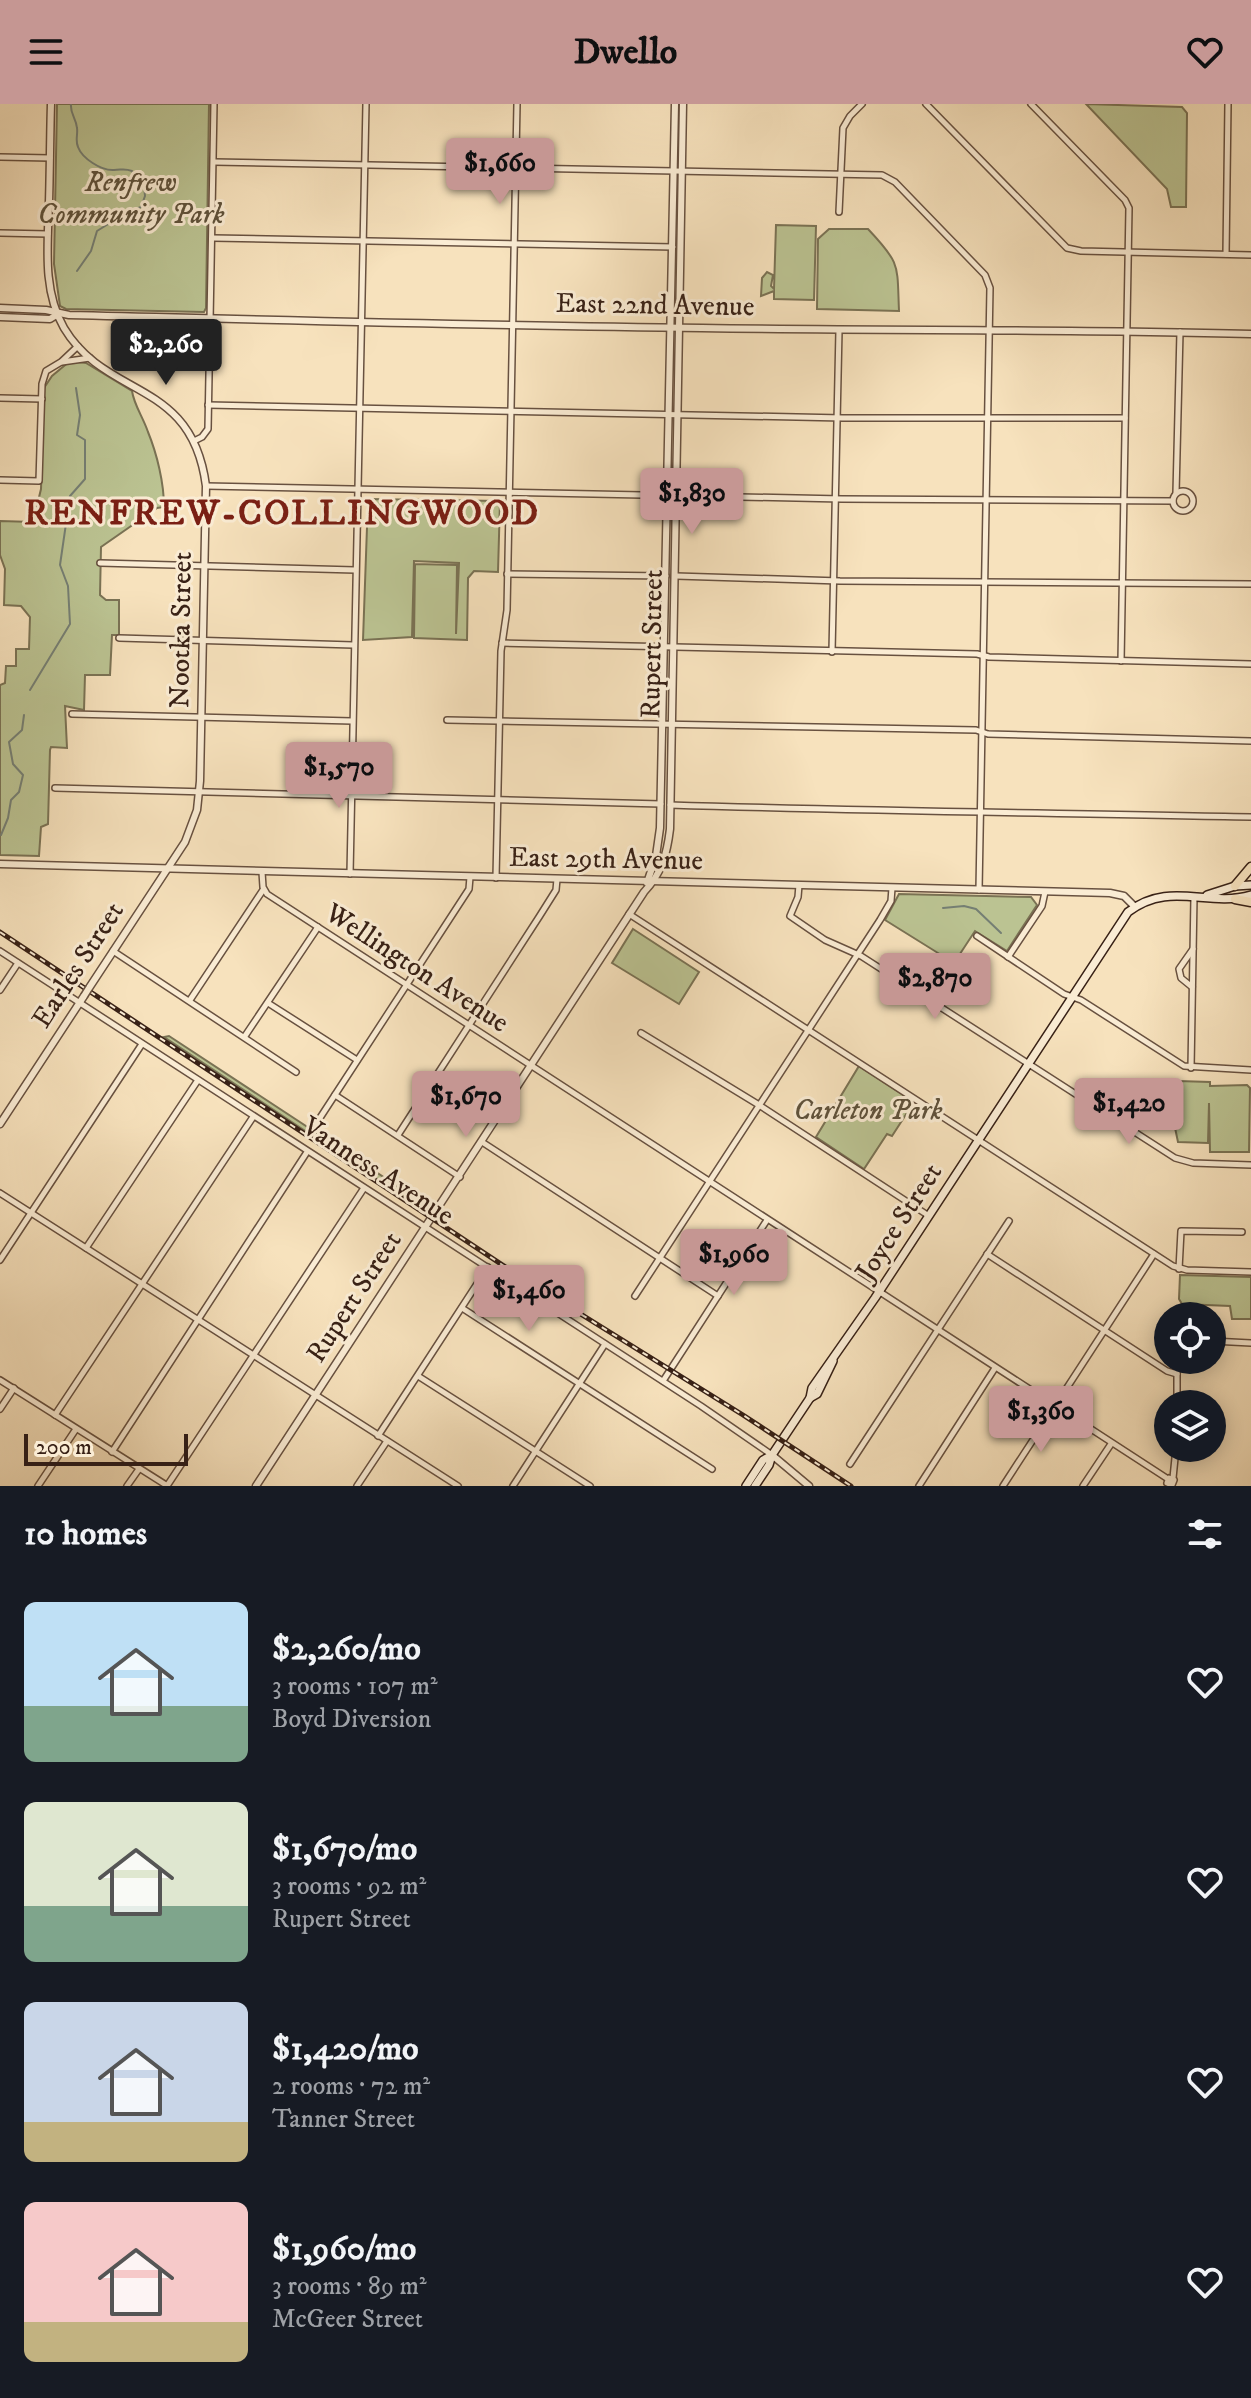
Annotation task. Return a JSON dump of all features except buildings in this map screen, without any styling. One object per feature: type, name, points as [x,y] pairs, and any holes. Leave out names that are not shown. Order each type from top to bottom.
[{"type":"main road","points":[[1235,886],[1251,867]]},
{"type":"main road","points":[[1205,896],[1235,886],[1251,885]]},
{"type":"main road","points":[[1235,899],[1251,895]]},
{"type":"main road","points":[[1135,907],[1151,898],[1194,896],[1251,902]]},
{"type":"main road","name":"Joyce Street","points":[[755,1486],[772,1455],[810,1398],[817,1394],[833,1361],[1071,996],[1122,920],[1135,907]]},
{"type":"main road","name":"Joyce Street","points":[[746,1486],[763,1460],[772,1455]]},
{"type":"street","points":[[51,104],[49,277],[58,314],[78,346],[90,358],[162,403],[178,418],[194,441],[208,429],[214,104]]},
{"type":"street","points":[[350,874],[366,104]]},
{"type":"street","points":[[496,878],[502,643],[507,610],[517,104]]},
{"type":"street","name":"Rupert Street","points":[[651,882],[659,842],[661,804],[666,576],[674,413],[678,171],[675,104]]},
{"type":"street","name":"Rupert Street","points":[[676,328],[673,247],[683,104]]},
{"type":"street","points":[[839,212],[843,128],[862,104]]},
{"type":"street","points":[[926,104],[1067,248],[1081,251],[1251,255]]},
{"type":"street","points":[[1031,104],[1125,200],[1129,208],[1121,661]]},
{"type":"street","points":[[1226,254],[1228,104]]},
{"type":"street","points":[[0,157],[50,158]]},
{"type":"street","points":[[214,162],[889,177],[990,283],[979,890]]},
{"type":"street","points":[[0,233],[48,234]]},
{"type":"street","points":[[213,238],[673,247]]},
{"type":"street","name":"East 22nd Avenue","points":[[0,308],[46,310],[58,314],[211,319],[1251,334]]},
{"type":"street","name":"East 22nd Avenue","points":[[0,317],[50,319],[58,314]]},
{"type":"street","points":[[832,652],[839,330]]},
{"type":"street","points":[[1173,501],[1176,493],[1180,332]]},
{"type":"street","points":[[0,480],[39,481],[46,371],[78,346]]},
{"type":"street","points":[[61,362],[90,358]]},
{"type":"street","points":[[0,398],[42,399]]},
{"type":"street","points":[[208,405],[837,417],[1125,418]]},
{"type":"street","name":"Rupert Street","points":[[256,1486],[665,858],[670,805],[675,647],[678,495],[674,413]]},
{"type":"street","name":"Nootka Street","points":[[167,870],[190,830],[199,792],[206,486],[194,441]]},
{"type":"street","points":[[206,486],[835,499],[1124,499],[1173,501],[1182,510],[1188,509],[1192,503],[1191,497],[1186,492],[1176,493]]},
{"type":"street","points":[[100,563],[355,570]]},
{"type":"street","points":[[507,574],[666,576]]},
{"type":"street","points":[[676,576],[1251,584]]},
{"type":"street","points":[[119,638],[353,645]]},
{"type":"street","points":[[502,643],[1251,664]]},
{"type":"street","points":[[72,714],[352,721]]},
{"type":"street","points":[[447,720],[672,723],[1251,741]]},
{"type":"street","points":[[55,788],[661,804]]},
{"type":"street","points":[[670,805],[830,811],[1251,817]]},
{"type":"street","name":"East 29th Avenue","points":[[0,864],[1115,894],[1124,896],[1135,907]]},
{"type":"street","name":"Earles Street","points":[[0,1124],[167,870]]},
{"type":"street","points":[[190,1000],[263,890],[262,872]]},
{"type":"street","points":[[316,1124],[469,889],[470,877]]},
{"type":"street","points":[[398,1135],[556,890],[557,879]]},
{"type":"street","points":[[799,885],[790,916],[825,940],[857,954],[1179,1160],[1251,1165]]},
{"type":"street","points":[[635,1296],[891,901],[892,888]]},
{"type":"street","name":"Wellington Avenue","points":[[263,890],[1171,1483]]},
{"type":"street","points":[[1008,957],[1042,906],[1045,892]]},
{"type":"street","points":[[1191,1068],[1194,896]]},
{"type":"street","points":[[629,914],[1179,1269],[1251,1272]]},
{"type":"street","points":[[245,1036],[318,927]]},
{"type":"street","points":[[977,936],[1177,1062],[1191,1068],[1251,1070]]},
{"type":"street","points":[[1192,987],[1181,978],[1179,969],[1193,948]]},
{"type":"street","name":"Vanness Avenue","points":[[0,951],[82,999],[142,1044],[253,1117],[663,1381],[772,1455],[809,1486]]},
{"type":"street","points":[[113,951],[296,1072]]},
{"type":"street","points":[[0,990],[18,963]]},
{"type":"street","points":[[268,1003],[357,1060]]},
{"type":"street","points":[[641,1033],[759,1105],[929,1216]]},
{"type":"street","points":[[0,1260],[142,1044]]},
{"type":"street","points":[[86,1248],[198,1080]]},
{"type":"street","points":[[335,1095],[460,1177]]},
{"type":"street","points":[[55,1415],[253,1117]]},
{"type":"street","points":[[482,1142],[718,1296]]},
{"type":"street","points":[[112,1452],[307,1152]]},
{"type":"street","points":[[0,1380],[167,1486],[364,1188]]},
{"type":"street","points":[[0,1193],[456,1485]]},
{"type":"street","points":[[663,1381],[767,1220]]},
{"type":"street","points":[[850,1464],[1009,1221]]},
{"type":"street","points":[[1179,1269],[1181,1231],[1242,1232]]},
{"type":"street","points":[[987,1254],[1154,1363]]},
{"type":"street","points":[[1003,1486],[1154,1254]]},
{"type":"street","points":[[378,1436],[488,1267]]},
{"type":"street","points":[[462,1308],[712,1469]]},
{"type":"street","points":[[1226,1342],[1251,1343]]},
{"type":"street","points":[[513,1486],[605,1344]]},
{"type":"street","points":[[919,1486],[995,1368]]},
{"type":"street","points":[[1177,1374],[1177,1390]]},
{"type":"street","points":[[418,1376],[590,1486]]},
{"type":"street","points":[[0,1409],[14,1388]]},
{"type":"street","points":[[38,1486],[76,1429]]},
{"type":"street","points":[[357,1486],[387,1441]]},
{"type":"street","points":[[1083,1486],[1112,1443]]},
{"type":"street","points":[[1171,1483],[1174,1462]]},
{"type":"street","points":[[127,1486],[139,1469]]},
{"type":"green space","name":"Renfrew Community Park","points":[[57,104],[209,104],[204,312],[66,309],[60,306],[54,264]]},
{"type":"green space","points":[[1086,104],[1182,107],[1187,113],[1186,207],[1171,207],[1167,189]]},
{"type":"green space","points":[[776,225],[816,226],[814,300],[774,299],[774,291],[761,296],[762,278],[767,272],[773,275],[771,286],[774,289]]},
{"type":"green space","points":[[829,229],[868,229],[879,241],[895,266],[899,311],[817,309],[818,239]]},
{"type":"green space","points":[[70,361],[86,363],[132,391],[157,459],[164,507],[157,508],[101,547],[100,595],[106,600],[119,600],[119,635],[112,635],[110,675],[85,675],[84,710],[65,706],[67,748],[51,747],[50,750],[48,824],[41,827],[39,856],[0,855],[0,685],[5,683],[6,666],[16,666],[16,649],[29,649],[30,617],[21,606],[4,605],[5,569],[0,555],[0,521],[33,522],[41,489],[44,388],[52,376]]},
{"type":"green space","points":[[368,499],[500,501],[498,572],[474,571],[468,578],[467,640],[414,638],[415,564],[457,565],[456,634],[459,563],[414,561],[412,637],[363,640]]},
{"type":"green space","points":[[899,894],[1031,897],[1037,905],[1007,951],[975,931],[954,963],[885,920]]},
{"type":"green space","points":[[633,929],[699,972],[679,1004],[612,963]]},
{"type":"green space","points":[[169,1036],[420,1201],[415,1204],[164,1037]]},
{"type":"green space","name":"Carleton Park","points":[[859,1066],[914,1102],[892,1136],[887,1134],[864,1169],[816,1137]]},
{"type":"green space","points":[[1178,1081],[1210,1082],[1210,1086],[1247,1085],[1250,1088],[1249,1152],[1210,1152],[1209,1103],[1208,1143],[1178,1142],[1174,1123]]},
{"type":"green space","points":[[1180,1275],[1251,1277],[1251,1319],[1232,1319],[1230,1306],[1226,1306],[1226,1302],[1181,1302]]},
{"type":"waterway","points":[[71,104],[77,144],[83,155],[103,168],[132,171],[135,179],[144,186],[145,196],[141,207],[122,221],[113,221],[97,231],[91,251],[77,271]]},
{"type":"waterway","points":[[30,690],[70,624],[68,586],[60,565],[70,496],[85,479],[85,440],[77,435],[80,415],[76,388]]},
{"type":"waterway","points":[[1,835],[11,800],[19,792],[23,775],[13,764],[9,742],[22,730],[24,715]]},
{"type":"waterway","points":[[943,908],[964,906],[976,909],[1001,933]]},
{"type":"waterway","points":[[586,1317],[605,1329]]},
{"type":"waterway","points":[[617,1336],[659,1362]]},
{"type":"railway","points":[[0,932],[513,1272],[851,1486]]},
{"type":"district","name":"RENFREW-COLLINGWOOD","points":[[282,513]]}]
